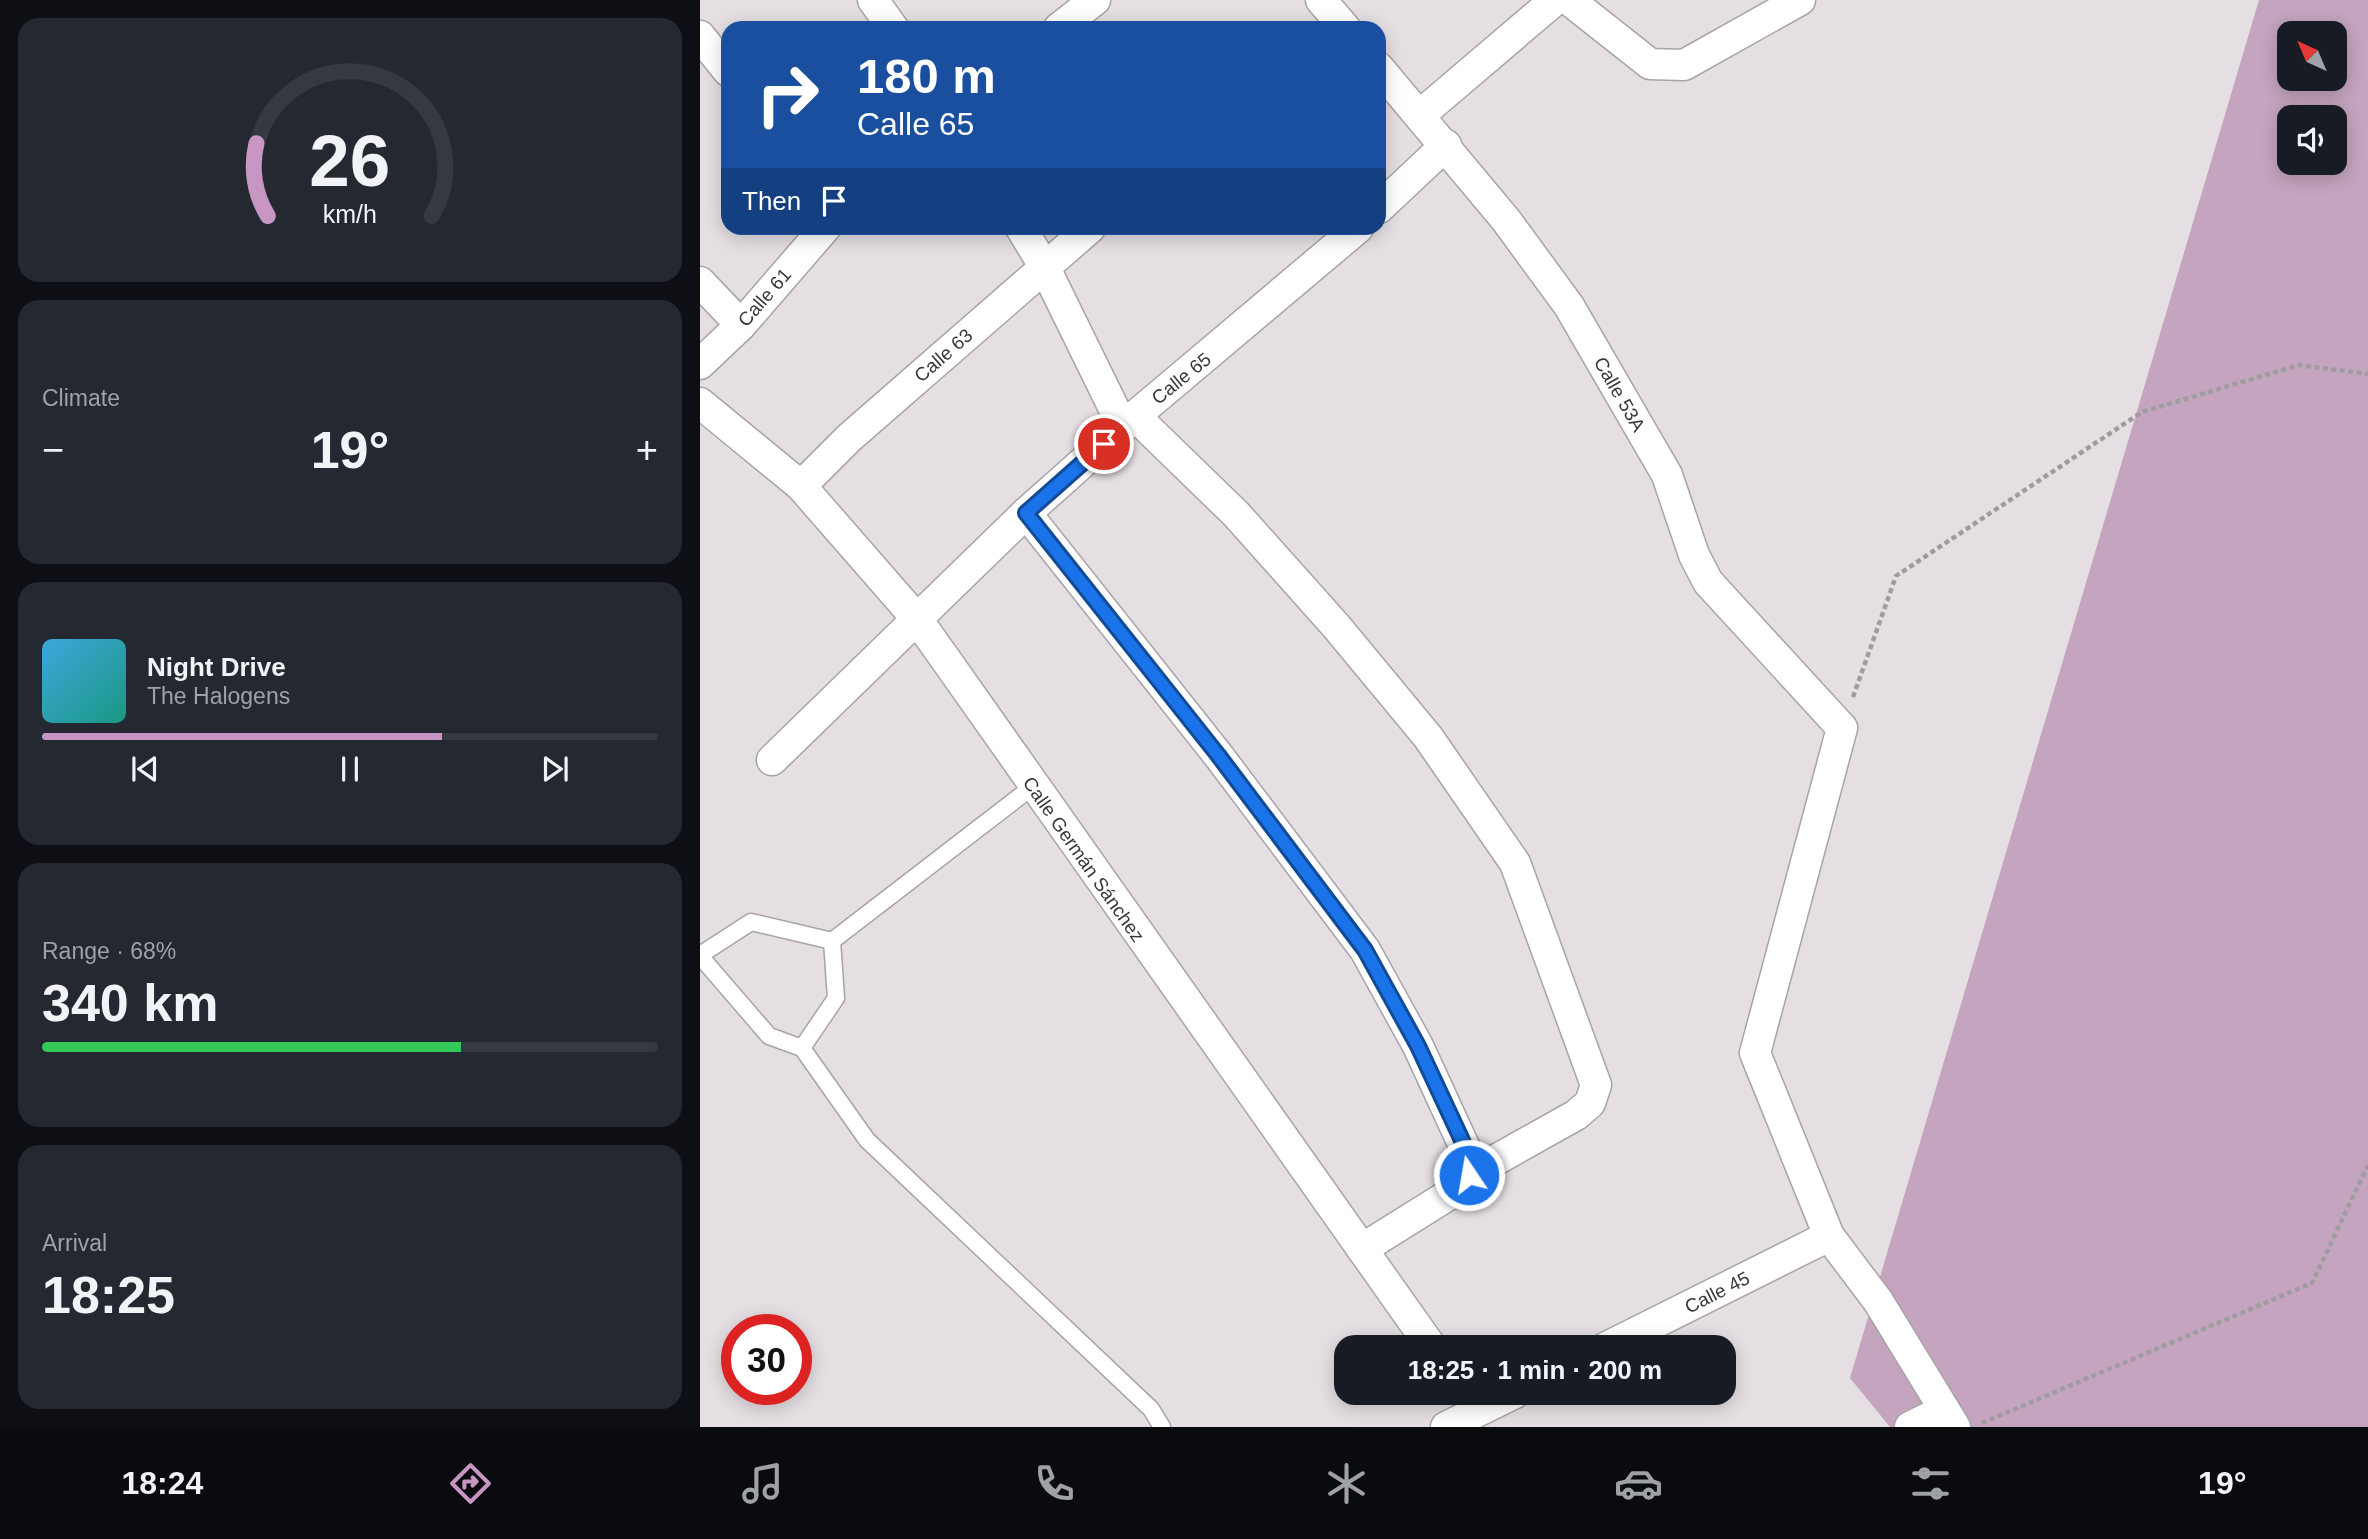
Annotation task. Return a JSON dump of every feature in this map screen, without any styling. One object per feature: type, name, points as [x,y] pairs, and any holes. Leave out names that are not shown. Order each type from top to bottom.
[{"type":"street","points":[[873,0],[888,21]]},
{"type":"street","points":[[1420,116],[1555,0]]},
{"type":"street","points":[[1569,0],[1650,64],[1684,65],[1800,0]]},
{"type":"street","points":[[1068,21],[1092,1]]},
{"type":"street","points":[[700,36],[721,62]]},
{"type":"street","name":"Calle 53A","points":[[1386,76],[1446,145],[1569,306],[1667,475],[1695,555],[1708,582],[1842,728]]},
{"type":"street","points":[[1386,201],[1446,145]]},
{"type":"street","name":"Calle 61","points":[[700,364],[741,325],[819,235]]},
{"type":"street","points":[[1025,235],[1129,421],[1236,514],[1336,626],[1428,737],[1515,863],[1596,1085],[1590,1103],[1576,1115],[1469,1175],[1458,1189],[1362,1249]]},
{"type":"street","name":"Calle 63","points":[[801,486],[849,438],[1082,235]]},
{"type":"street","name":"Calle 65","points":[[772,760],[1026,513],[1129,421],[1350,235]]},
{"type":"street","points":[[700,282],[741,325]]},
{"type":"street","name":"Calle Germán Sánchez","points":[[700,403],[801,486],[917,619],[1032,787],[1423,1335]]},
{"type":"street","points":[[1026,513],[1218,755],[1365,950],[1418,1046],[1470,1159],[1469,1175]]},
{"type":"street","points":[[1842,728],[1755,1054],[1829,1236],[1878,1301],[1950,1418],[1910,1427]]},
{"type":"street","name":"Calle 45","points":[[1631,1335],[1829,1236]]},
{"type":"street","points":[[1446,1427],[1467,1405]]},
{"type":"lane","points":[[832,941],[1032,787]]},
{"type":"lane","points":[[832,941],[751,922],[700,956],[769,1036],[802,1048],[867,1140],[1151,1409],[1162,1427]]},
{"type":"lane","points":[[802,1048],[836,998],[832,941]]},
{"type":"path","points":[[1842,728],[1896,576],[2142,412],[2299,365],[2368,374]]},
{"type":"path","points":[[1972,1427],[2312,1283],[2368,1165]]},
{"type":"shaded area","points":[[2259,0],[2368,0],[2368,1427],[1890,1427],[1850,1378]]},
{"type":"route","points":[[1104,444],[1026,513],[1218,755],[1365,950],[1418,1046],[1460,1136],[1470,1159],[1469,1175]]}]
